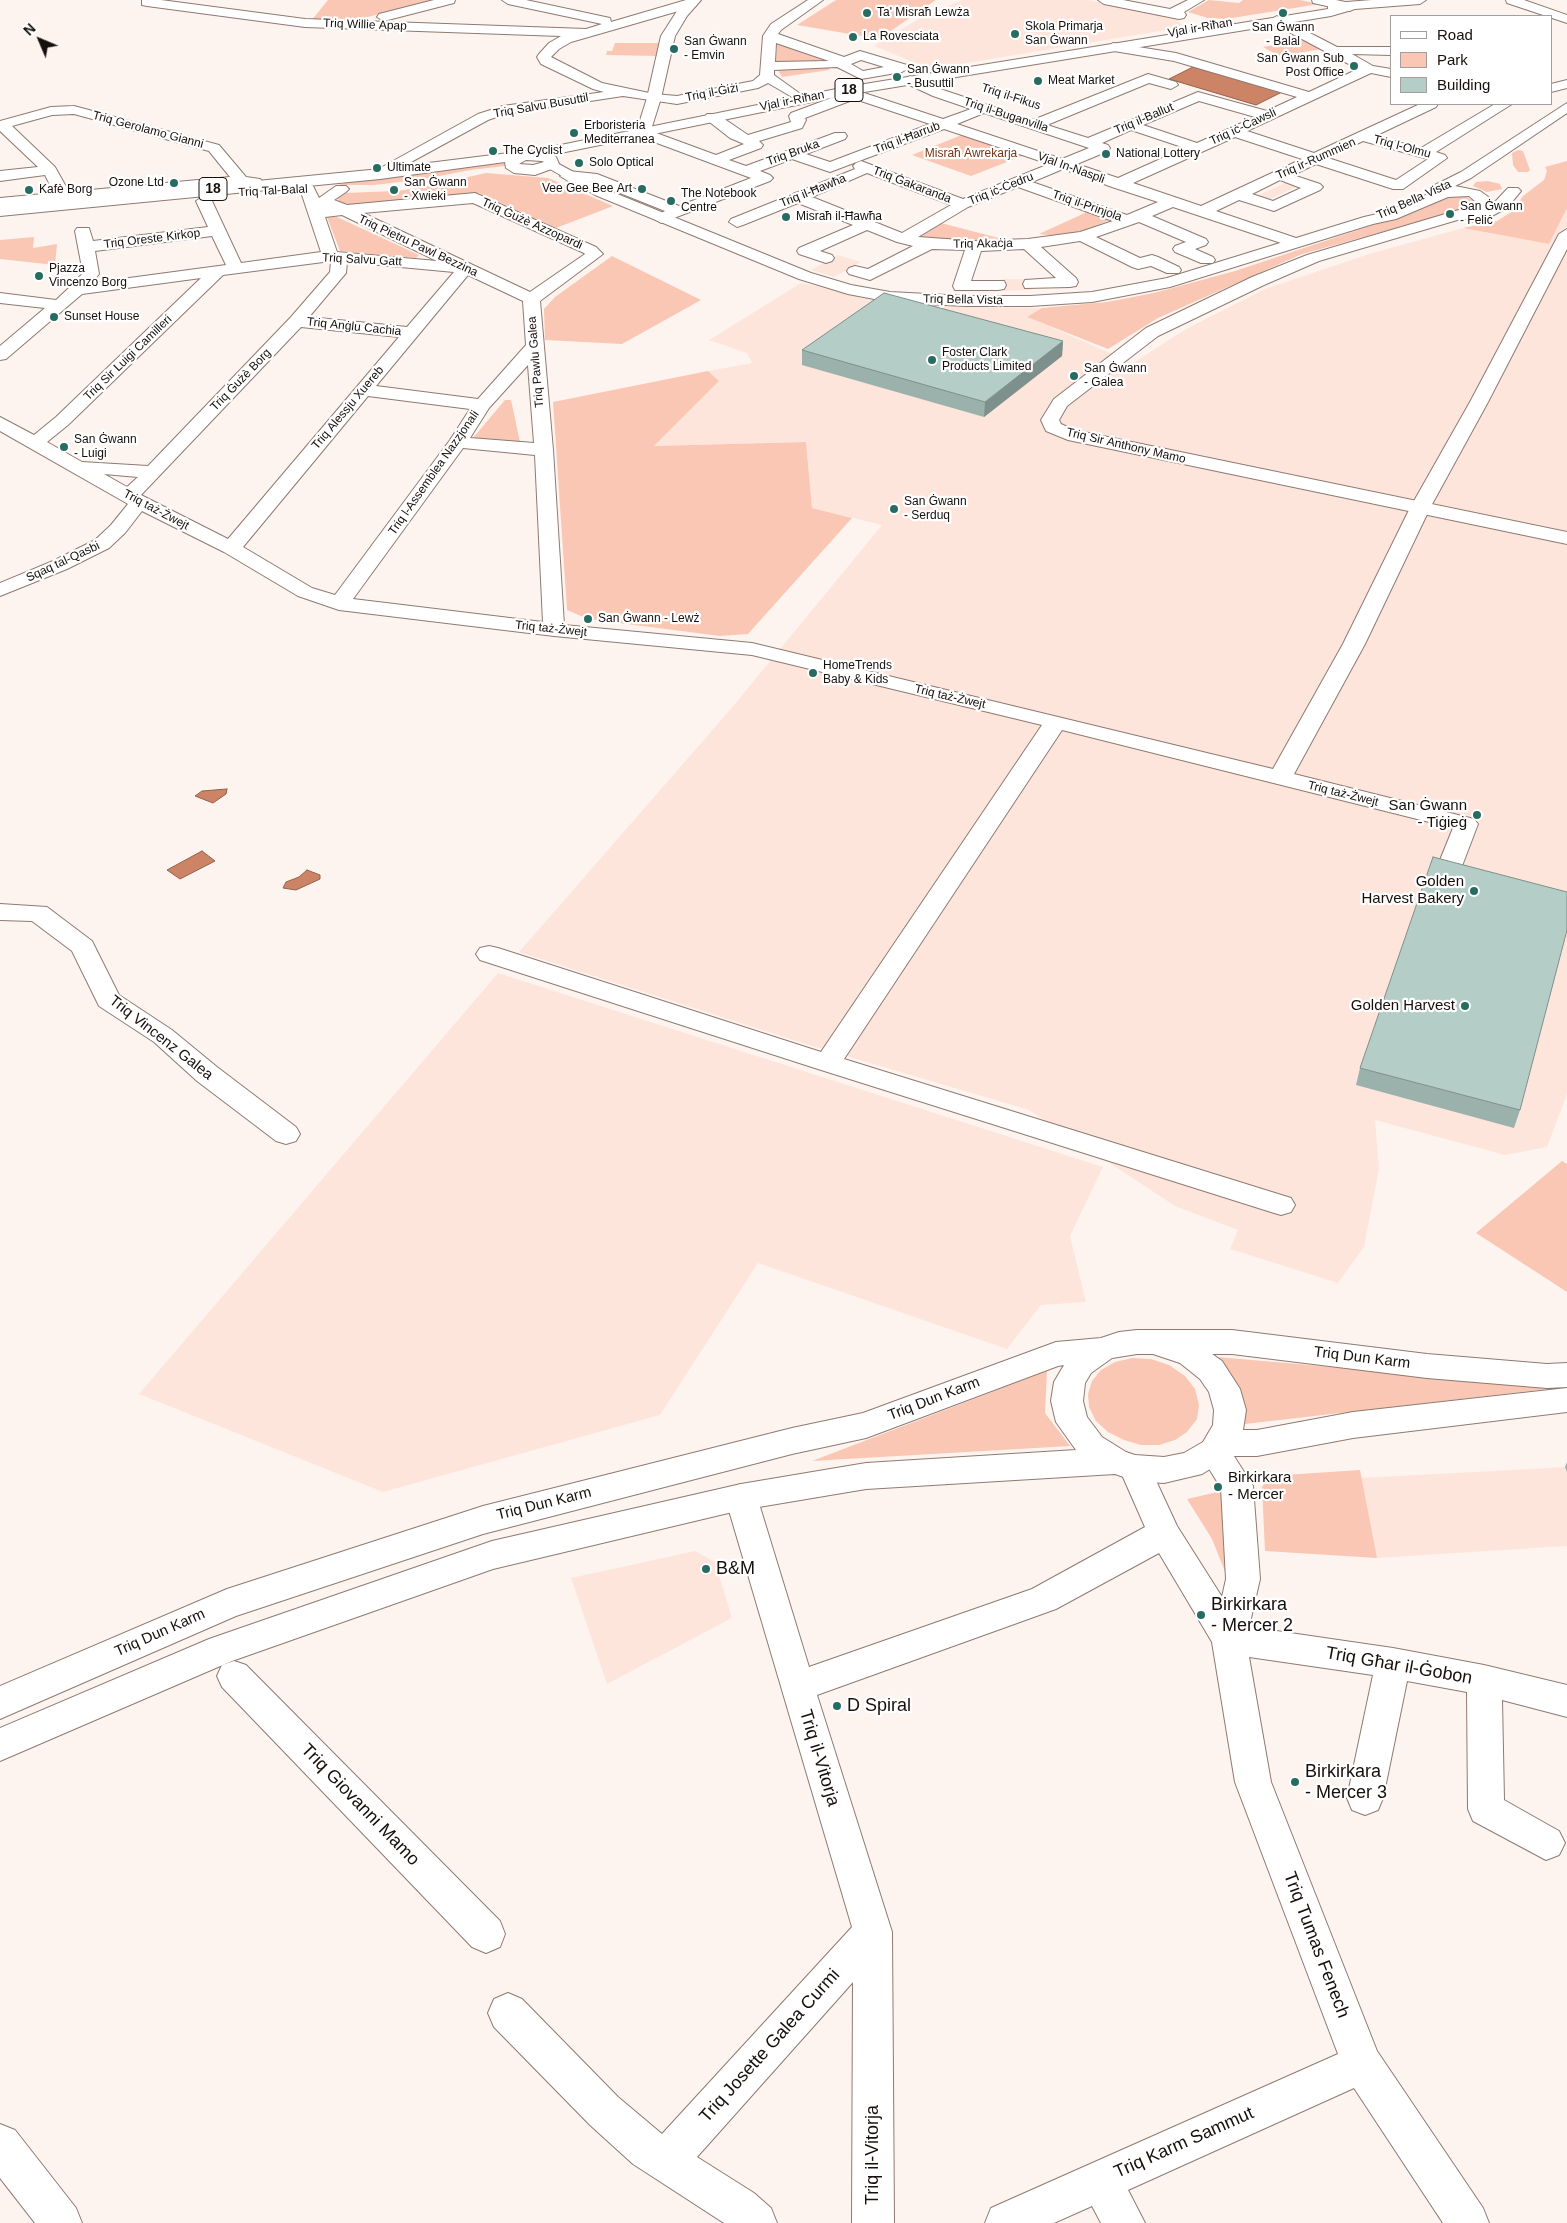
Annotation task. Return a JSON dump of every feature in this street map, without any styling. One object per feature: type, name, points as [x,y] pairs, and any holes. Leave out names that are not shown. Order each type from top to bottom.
[{"type":"main road","points":[[356,24],[448,0]]},
{"type":"main road","points":[[508,0],[618,24]]},
{"type":"main road","points":[[792,93],[766,71],[770,36],[776,27],[817,0]]},
{"type":"main road","points":[[1104,0],[1179,16],[1195,23],[1196,28]]},
{"type":"main road","points":[[1179,16],[1198,0]]},
{"type":"main road","points":[[1318,0],[1350,7]]},
{"type":"main road","name":"Vjal ir-Riħan","points":[[1021,61],[1058,52],[1326,7],[1350,7],[1420,0]]},
{"type":"main road","points":[[1512,0],[1567,19]]},
{"type":"main road","name":"Triq Willie Apap","points":[[147,2],[305,23],[585,33]]},
{"type":"main road","points":[[627,92],[598,86],[546,61],[544,57],[554,46],[585,33],[693,2]]},
{"type":"main road","points":[[661,218],[764,178],[643,133],[654,98],[668,36],[680,17],[693,2]]},
{"type":"main road","name":"Vjal ir-Riħan","points":[[522,160],[594,142],[712,117],[910,80],[1331,12],[1350,7]]},
{"type":"main road","points":[[654,13],[680,17]]},
{"type":"main road","points":[[632,20],[680,17]]},
{"type":"main road","points":[[1208,20],[1227,23]]},
{"type":"main road","points":[[1277,20],[1337,50],[1369,69],[1390,74]]},
{"type":"main road","name":"Triq il-Ġiżi","points":[[654,98],[677,100],[758,84],[766,71],[843,63],[770,36]]},
{"type":"main road","points":[[1169,37],[1176,57]]},
{"type":"main road","points":[[1113,47],[1176,57],[1309,96]]},
{"type":"main road","points":[[1337,50],[1390,51]]},
{"type":"main road","name":"Triq iċ-Ċawsli","points":[[1116,184],[1369,69]]},
{"type":"main road","points":[[1034,124],[1148,78],[1171,85]]},
{"type":"main road","name":"Triq il-Buganvilla","points":[[910,80],[938,93],[1096,145]]},
{"type":"main road","points":[[1552,88],[1567,84]]},
{"type":"main road","name":"Triq Salvu Busuttil","points":[[380,174],[483,117],[503,110],[627,92],[654,98]]},
{"type":"main road","points":[[747,140],[798,125],[799,120],[796,116],[851,92]]},
{"type":"main road","name":"Vjal In-Naspli","points":[[851,92],[1116,184],[1296,243]]},
{"type":"main road","name":"Triq il-Ballut","points":[[1096,145],[1129,125],[1198,96],[1269,116]]},
{"type":"main road","points":[[654,98],[663,121],[677,125]]},
{"type":"main road","points":[[1552,102],[1567,106]]},
{"type":"main road","name":"Triq ir-Rummien","points":[[1201,212],[1429,105]]},
{"type":"main road","points":[[1424,153],[1503,105]]},
{"type":"main road","name":"Triq Bella Vista","points":[[1370,220],[1409,210],[1467,185],[1508,148],[1567,106]]},
{"type":"main road","name":"Triq il-Ħarrub","points":[[793,154],[830,167],[985,108]]},
{"type":"main road","name":"Triq il-Fikus","points":[[1043,108],[1062,114]]},
{"type":"main road","name":"Triq Gerolamo Gianni","points":[[1,125],[63,109],[74,110],[214,148],[240,184]]},
{"type":"main road","points":[[712,117],[734,135],[756,145],[715,160]]},
{"type":"main road","points":[[1,125],[50,170],[64,198]]},
{"type":"main road","points":[[1129,125],[1198,148]]},
{"type":"main road","name":"Triq Bruka","points":[[746,171],[840,136],[821,129]]},
{"type":"main road","points":[[1234,132],[1316,159]]},
{"type":"main road","name":"Triq l-Olmu","points":[[1316,159],[1398,186],[1440,158],[1364,137]]},
{"type":"main road","name":"Vjal ir-Riħan","points":[[551,164],[558,155],[594,142]]},
{"type":"main road","name":"Triq iċ-Ċedru","points":[[908,246],[963,204],[1062,164],[1096,145]]},
{"type":"main road","points":[[1467,185],[1494,196],[1505,178],[1508,148]]},
{"type":"main road","name":"18","points":[[407,186],[522,160],[546,157],[551,164],[535,170],[522,160]]},
{"type":"main road","name":"Triq Tal-Balal","points":[[0,203],[240,184],[266,184],[522,160]]},
{"type":"main road","name":"Triq Bella Vista","points":[[551,164],[568,176],[661,218],[805,276],[848,289],[890,297],[965,302],[1030,301],[1092,297],[1170,282],[1370,220],[1467,185]]},
{"type":"main road","name":"Triq il-Ħawħa","points":[[736,222],[861,169]]},
{"type":"main road","name":"Triq Ġakaranda","points":[[861,169],[963,204]]},
{"type":"main road","points":[[0,176],[50,170]]},
{"type":"main road","name":"Triq Bella Vista","points":[[535,170],[568,176],[592,177],[678,211]]},
{"type":"main road","points":[[1239,195],[1274,206],[1315,187],[1279,175]]},
{"type":"main road","points":[[1467,185],[1505,178]]},
{"type":"main road","name":"Triq Sir Anthony Mamo","points":[[1422,226],[1482,214],[1502,204],[1505,178]]},
{"type":"main road","name":"Triq il-Prinjola","points":[[1017,182],[1156,224],[1200,242],[1181,249],[1207,260]]},
{"type":"main road","name":"Triq Tal-Balal","points":[[0,211],[240,184]]},
{"type":"main road","name":"Triq Sir Anthony Mamo","points":[[1467,185],[1486,202],[1475,210],[1314,258],[1258,281],[1152,332],[1060,403],[1050,420],[1053,427],[1068,434],[1567,538]]},
{"type":"main road","name":"Triq Tal-Balal","points":[[0,216],[80,222],[273,188],[390,188]]},
{"type":"main road","points":[[308,189],[336,262]]},
{"type":"main road","name":"Triq Pietru Pawl Bezzina","points":[[341,189],[326,198],[325,202],[531,299]]},
{"type":"main road","points":[[798,197],[866,225],[908,246]]},
{"type":"main road","name":"Triq Ġużè Azzopardi","points":[[344,211],[475,198],[590,250]]},
{"type":"main road","points":[[204,201],[216,231],[227,269]]},
{"type":"main road","name":"Triq Akaċja","points":[[1089,240],[1170,202]]},
{"type":"main road","points":[[317,213],[344,211]]},
{"type":"main road","points":[[0,354],[77,290],[91,274],[87,247],[80,222]]},
{"type":"main road","name":"Triq Akaċja","points":[[972,252],[1028,244],[1089,240],[1156,224]]},
{"type":"main road","points":[[826,258],[805,251],[866,225]]},
{"type":"main road","name":"Triq Oreste Kirkop","points":[[87,247],[216,231]]},
{"type":"main road","points":[[848,232],[908,246]]},
{"type":"main road","points":[[1280,778],[1354,644],[1420,508],[1479,402],[1567,234]]},
{"type":"main road","points":[[1089,240],[1138,264],[1152,260],[1173,270]]},
{"type":"main road","name":"Triq Akaċja","points":[[908,246],[929,244],[972,252],[1042,255]]},
{"type":"main road","points":[[1028,244],[1070,282],[1030,284]]},
{"type":"main road","points":[[855,270],[870,275],[908,246]]},
{"type":"main road","name":"Triq Pawlu Galea","points":[[554,630],[544,450],[531,299],[595,254],[590,250]]},
{"type":"main road","points":[[972,252],[961,286],[998,285]]},
{"type":"main road","name":"Triq Salvu Gatt","points":[[77,290],[258,265],[336,262],[466,268]]},
{"type":"main road","name":"Triq Ġużè Borg","points":[[134,499],[153,472],[297,321],[336,262]]},
{"type":"main road","name":"Triq Alessju Xuereb","points":[[231,548],[466,268]]},
{"type":"main road","name":"Triq Sir Luigi Camilleri","points":[[35,443],[62,422],[201,289],[227,269]]},
{"type":"main road","name":"Triq Salvu Gatt","points":[[132,282],[201,289]]},
{"type":"main road","points":[[0,298],[59,305]]},
{"type":"main road","name":"Triq Anġlu Cachia","points":[[297,321],[411,333]]},
{"type":"main road","name":"Triq l-Assemblea Nazzjonali","points":[[339,604],[458,442],[482,405],[534,346]]},
{"type":"main road","points":[[363,390],[482,405]]},
{"type":"main road","points":[[0,418],[62,422]]},
{"type":"main road","name":"Triq taż-Żwejt","points":[[0,423],[134,499],[231,548],[305,592],[339,604],[554,630],[752,650],[1056,722],[1466,824],[1448,870],[1494,882]]},
{"type":"main road","points":[[458,442],[544,450]]},
{"type":"main road","name":"Triq taż-Żwejt","points":[[77,466],[153,472]]},
{"type":"main road","name":"Sqaq tal-Qasbi","points":[[0,590],[60,565],[102,544],[118,529],[134,499]]},
{"type":"main road","points":[[827,1063],[1056,722]]},
{"type":"main road","name":"Triq Vincenz Galea","points":[[0,912],[38,914],[84,947],[108,1000],[163,1036],[207,1074],[286,1134]]},
{"type":"main road","points":[[488,954],[827,1063],[1281,1205]]},
{"type":"main road","name":"Triq Dun Karm","points":[[0,1703],[227,1604],[483,1520],[792,1441],[866,1425],[1056,1354],[1101,1350],[1128,1343],[1232,1342],[1426,1366],[1547,1376],[1567,1375]]},
{"type":"main road","name":"Triq Dun Karm","points":[[0,1745],[222,1650],[492,1555],[741,1497],[866,1476],[1125,1464],[1164,1470],[1191,1465],[1217,1447],[1228,1427],[1230,1410],[1224,1389],[1211,1370],[1191,1355],[1157,1343]]},
{"type":"main road","name":"Triq Dun Karm","points":[[1101,1350],[1080,1365],[1070,1382],[1067,1401],[1072,1422],[1091,1446],[1125,1464]]},
{"type":"main road","points":[[1217,1447],[1258,1443],[1353,1425],[1567,1400]]},
{"type":"main road","name":"Triq Tumas Fenech","points":[[1217,1447],[1237,1486],[1243,1579],[1229,1639]]},
{"type":"main road","name":"Triq Tumas Fenech","points":[[1125,1464],[1229,1639],[1254,1782],[1362,2064],[1468,2223]]},
{"type":"main road","name":"Triq il-Vitorja","points":[[741,1497],[797,1687],[873,1932],[873,2223]]},
{"type":"main road","points":[[797,1687],[1044,1599],[1115,1562],[1164,1532]]},
{"type":"main road","name":"Triq Għar il-Ġobon","points":[[1229,1639],[1393,1663],[1484,1680],[1558,1697],[1567,1701]]},
{"type":"main road","points":[[1365,1798],[1393,1663]]},
{"type":"main road","name":"Triq Giovanni Mamo","points":[[234,1676],[486,1934]]},
{"type":"main road","points":[[1484,1680],[1486,1809],[1546,1843]]},
{"type":"main road","name":"Triq Josette Galea Curmi","points":[[666,2160],[873,1932]]},
{"type":"main road","points":[[508,2013],[604,2111],[648,2149],[739,2208],[756,2223]]},
{"type":"main road","name":"Triq Karm Sammut","points":[[1006,2223],[1362,2064]]},
{"type":"main road","points":[[0,2144],[61,2223]]},
{"type":"main road","points":[[1100,2180],[1124,2223]]},
{"type":"shaded area","name":"Skola Primarja San Ġwann","points":[[962,0],[1088,0],[1175,18],[1184,27],[928,68],[874,46],[920,18]]},
{"type":"shaded area","points":[[1193,67],[1282,92],[1256,105],[1169,79]]},
{"type":"shaded area","points":[[1289,181],[1300,185],[1266,201],[1255,197]]},
{"type":"shaded area","points":[[1567,208],[1567,1094],[1547,1147],[1505,1155],[1375,1120],[1379,1169],[1364,1247],[1338,1283],[1230,1249],[1238,1230],[1175,1206],[1029,1110],[812,1046],[519,952],[729,711],[882,525],[812,508],[806,442],[654,446],[719,381],[708,371],[752,363],[747,353],[709,340],[801,283],[873,298],[963,307],[1042,308],[1028,317],[1133,363],[1186,329],[1265,289],[1369,254],[1463,228],[1549,244]]},
{"type":"shaded area","points":[[838,255],[861,262],[834,277],[811,270]]},
{"type":"shaded area","points":[[1001,279],[1028,279],[1032,290],[1005,291]]},
{"type":"shaded area","points":[[227,789],[226,794],[213,803],[195,796],[202,791]]},
{"type":"shaded area","points":[[202,851],[215,861],[180,879],[167,870]]},
{"type":"shaded area","points":[[307,870],[320,875],[320,879],[296,890],[283,888],[286,882],[299,877]]},
{"type":"shaded area","points":[[498,973],[1103,1167],[1070,1236],[1086,1302],[1041,1305],[1007,1349],[758,1263],[660,1415],[383,1492],[139,1394]]},
{"type":"shaded area","points":[[1567,1467],[1567,1546],[1377,1558],[1361,1478]]},
{"type":"shaded area","points":[[695,1551],[715,1562],[732,1618],[607,1684],[571,1578]]},
{"type":"green space","points":[[328,0],[435,0],[344,23],[311,21]]},
{"type":"green space","name":"Ta' Misraħ Lewża","points":[[836,0],[936,0],[879,39],[797,25]]},
{"type":"green space","points":[[1209,0],[1239,3],[1243,0],[1300,0],[1319,4],[1226,19],[1208,18],[1188,12]]},
{"type":"green space","points":[[1306,40],[1322,49],[1279,56],[1263,47]]},
{"type":"green space","points":[[777,41],[835,61],[776,61]]},
{"type":"green space","points":[[615,43],[662,43],[659,56],[606,55],[607,51],[612,51]]},
{"type":"green space","points":[[831,66],[829,70],[782,77],[777,68]]},
{"type":"green space","name":"Misraħ Awrekarja","points":[[969,132],[1030,153],[971,176],[912,155]]},
{"type":"green space","points":[[1518,150],[1523,151],[1530,170],[1528,172],[1518,172],[1513,165],[1512,153]]},
{"type":"green space","points":[[504,161],[505,166],[470,170],[424,179],[374,185],[338,185],[352,181]]},
{"type":"green space","points":[[1567,161],[1567,208],[1549,244],[1463,228],[1497,221],[1513,211],[1523,196],[1544,180],[1547,171],[1545,167]]},
{"type":"green space","points":[[486,173],[548,178],[613,206],[556,228],[479,193],[357,206],[339,202],[337,197],[345,193],[419,188]]},
{"type":"green space","points":[[1488,181],[1500,184],[1502,189],[1487,192],[1473,186],[1476,182]]},
{"type":"green space","points":[[1447,196],[1462,196],[1473,200],[1472,207],[1302,254],[1158,318],[1108,349],[1027,317],[1042,308],[1107,302],[1154,293],[1235,271],[1427,207]]},
{"type":"green space","points":[[1087,212],[1110,220],[1085,230],[1056,236],[1039,234]]},
{"type":"green space","points":[[327,217],[337,217],[419,255],[416,258],[340,251]]},
{"type":"green space","points":[[941,223],[1010,241],[967,242],[918,237]]},
{"type":"green space","points":[[34,237],[33,248],[57,244],[55,265],[0,259],[0,240]]},
{"type":"green space","points":[[612,256],[701,300],[622,344],[545,340],[544,309],[555,297]]},
{"type":"green space","points":[[708,371],[719,381],[654,446],[806,442],[812,508],[852,518],[748,634],[720,636],[588,619],[567,610],[553,402]]},
{"type":"green space","points":[[505,400],[511,400],[520,442],[473,438]]},
{"type":"green space","points":[[1562,1161],[1567,1164],[1567,1292],[1476,1233]]},
{"type":"green space","points":[[1217,1357],[1565,1387],[1245,1424],[1241,1390]]},
{"type":"green space","points":[[1132,1358],[1151,1359],[1169,1365],[1185,1376],[1195,1389],[1199,1405],[1197,1419],[1187,1432],[1175,1440],[1159,1445],[1141,1445],[1124,1440],[1108,1432],[1096,1421],[1089,1407],[1088,1394],[1092,1381],[1101,1370],[1115,1362]]},
{"type":"green space","points":[[1047,1371],[1045,1413],[1070,1446],[812,1461]]},
{"type":"green space","points":[[1360,1470],[1377,1558],[1265,1551],[1262,1487],[1269,1476]]},
{"type":"green space","points":[[1222,1491],[1230,1584],[1212,1539],[1187,1499]]},
{"type":"building","name":"Foster Clark Products Limited","points":[[884,293],[1063,341],[985,402],[802,350]]},
{"type":"building","name":"Golden Harvest","points":[[1433,857],[1567,892],[1567,930],[1520,1110],[1360,1068]]},
{"type":"place","name":"Ta' Misraħ Lewża","points":[[867,13]]},
{"type":"place","name":"San Ġwann - Balal","points":[[1283,13]]},
{"type":"place","name":"Skola Primarja San Ġwann","points":[[1015,34]]},
{"type":"place","name":"La Rovesciata","points":[[853,37]]},
{"type":"place","name":"San Ġwann - Emvin","points":[[674,49]]},
{"type":"place","name":"San Ġwann Sub Post Office","points":[[1354,66]]},
{"type":"place","name":"San Ġwann - Busuttil","points":[[897,77]]},
{"type":"place","name":"Meat Market","points":[[1038,81]]},
{"type":"place","name":"Erboristeria Mediterranea","points":[[574,133]]},
{"type":"place","name":"The Cyclist","points":[[493,151]]},
{"type":"place","name":"National Lottery","points":[[1106,154]]},
{"type":"place","name":"Solo Optical","points":[[579,163]]},
{"type":"place","name":"Ultimate","points":[[377,168]]},
{"type":"place","name":"Ozone Ltd","points":[[174,183]]},
{"type":"place","name":"Vee Gee Bee Art","points":[[642,189]]},
{"type":"place","name":"Kafè Borg","points":[[29,190]]},
{"type":"place","name":"San Ġwann - Xwieki","points":[[394,190]]},
{"type":"place","name":"The Notebook Centre","points":[[671,201]]},
{"type":"place","name":"San Ġwann - Feliċ","points":[[1450,214]]},
{"type":"place","name":"Misraħ il-Ħawħa","points":[[786,217]]},
{"type":"place","name":"Pjazza Vincenzo Borg","points":[[39,276]]},
{"type":"place","name":"Sunset House","points":[[54,317]]},
{"type":"place","name":"Foster Clark Products Limited","points":[[932,360]]},
{"type":"place","name":"San Ġwann - Galea","points":[[1074,376]]},
{"type":"place","name":"San Ġwann - Luigi","points":[[64,447]]},
{"type":"place","name":"San Ġwann - Serduq","points":[[894,509]]},
{"type":"place","name":"San Ġwann - Lewż","points":[[588,619]]},
{"type":"place","name":"HomeTrends Baby & Kids","points":[[813,673]]},
{"type":"place","name":"San Ġwann - Tiġieġ","points":[[1477,815]]},
{"type":"place","name":"Golden Harvest Bakery","points":[[1474,891]]},
{"type":"place","name":"Golden Harvest","points":[[1465,1006]]},
{"type":"place","name":"Birkirkara - Mercer","points":[[1218,1487]]},
{"type":"place","name":"B&M","points":[[706,1569]]},
{"type":"place","name":"Birkirkara - Mercer 2","points":[[1201,1615]]},
{"type":"place","name":"D Spiral","points":[[837,1706]]},
{"type":"place","name":"Birkirkara - Mercer 3","points":[[1295,1782]]}]
